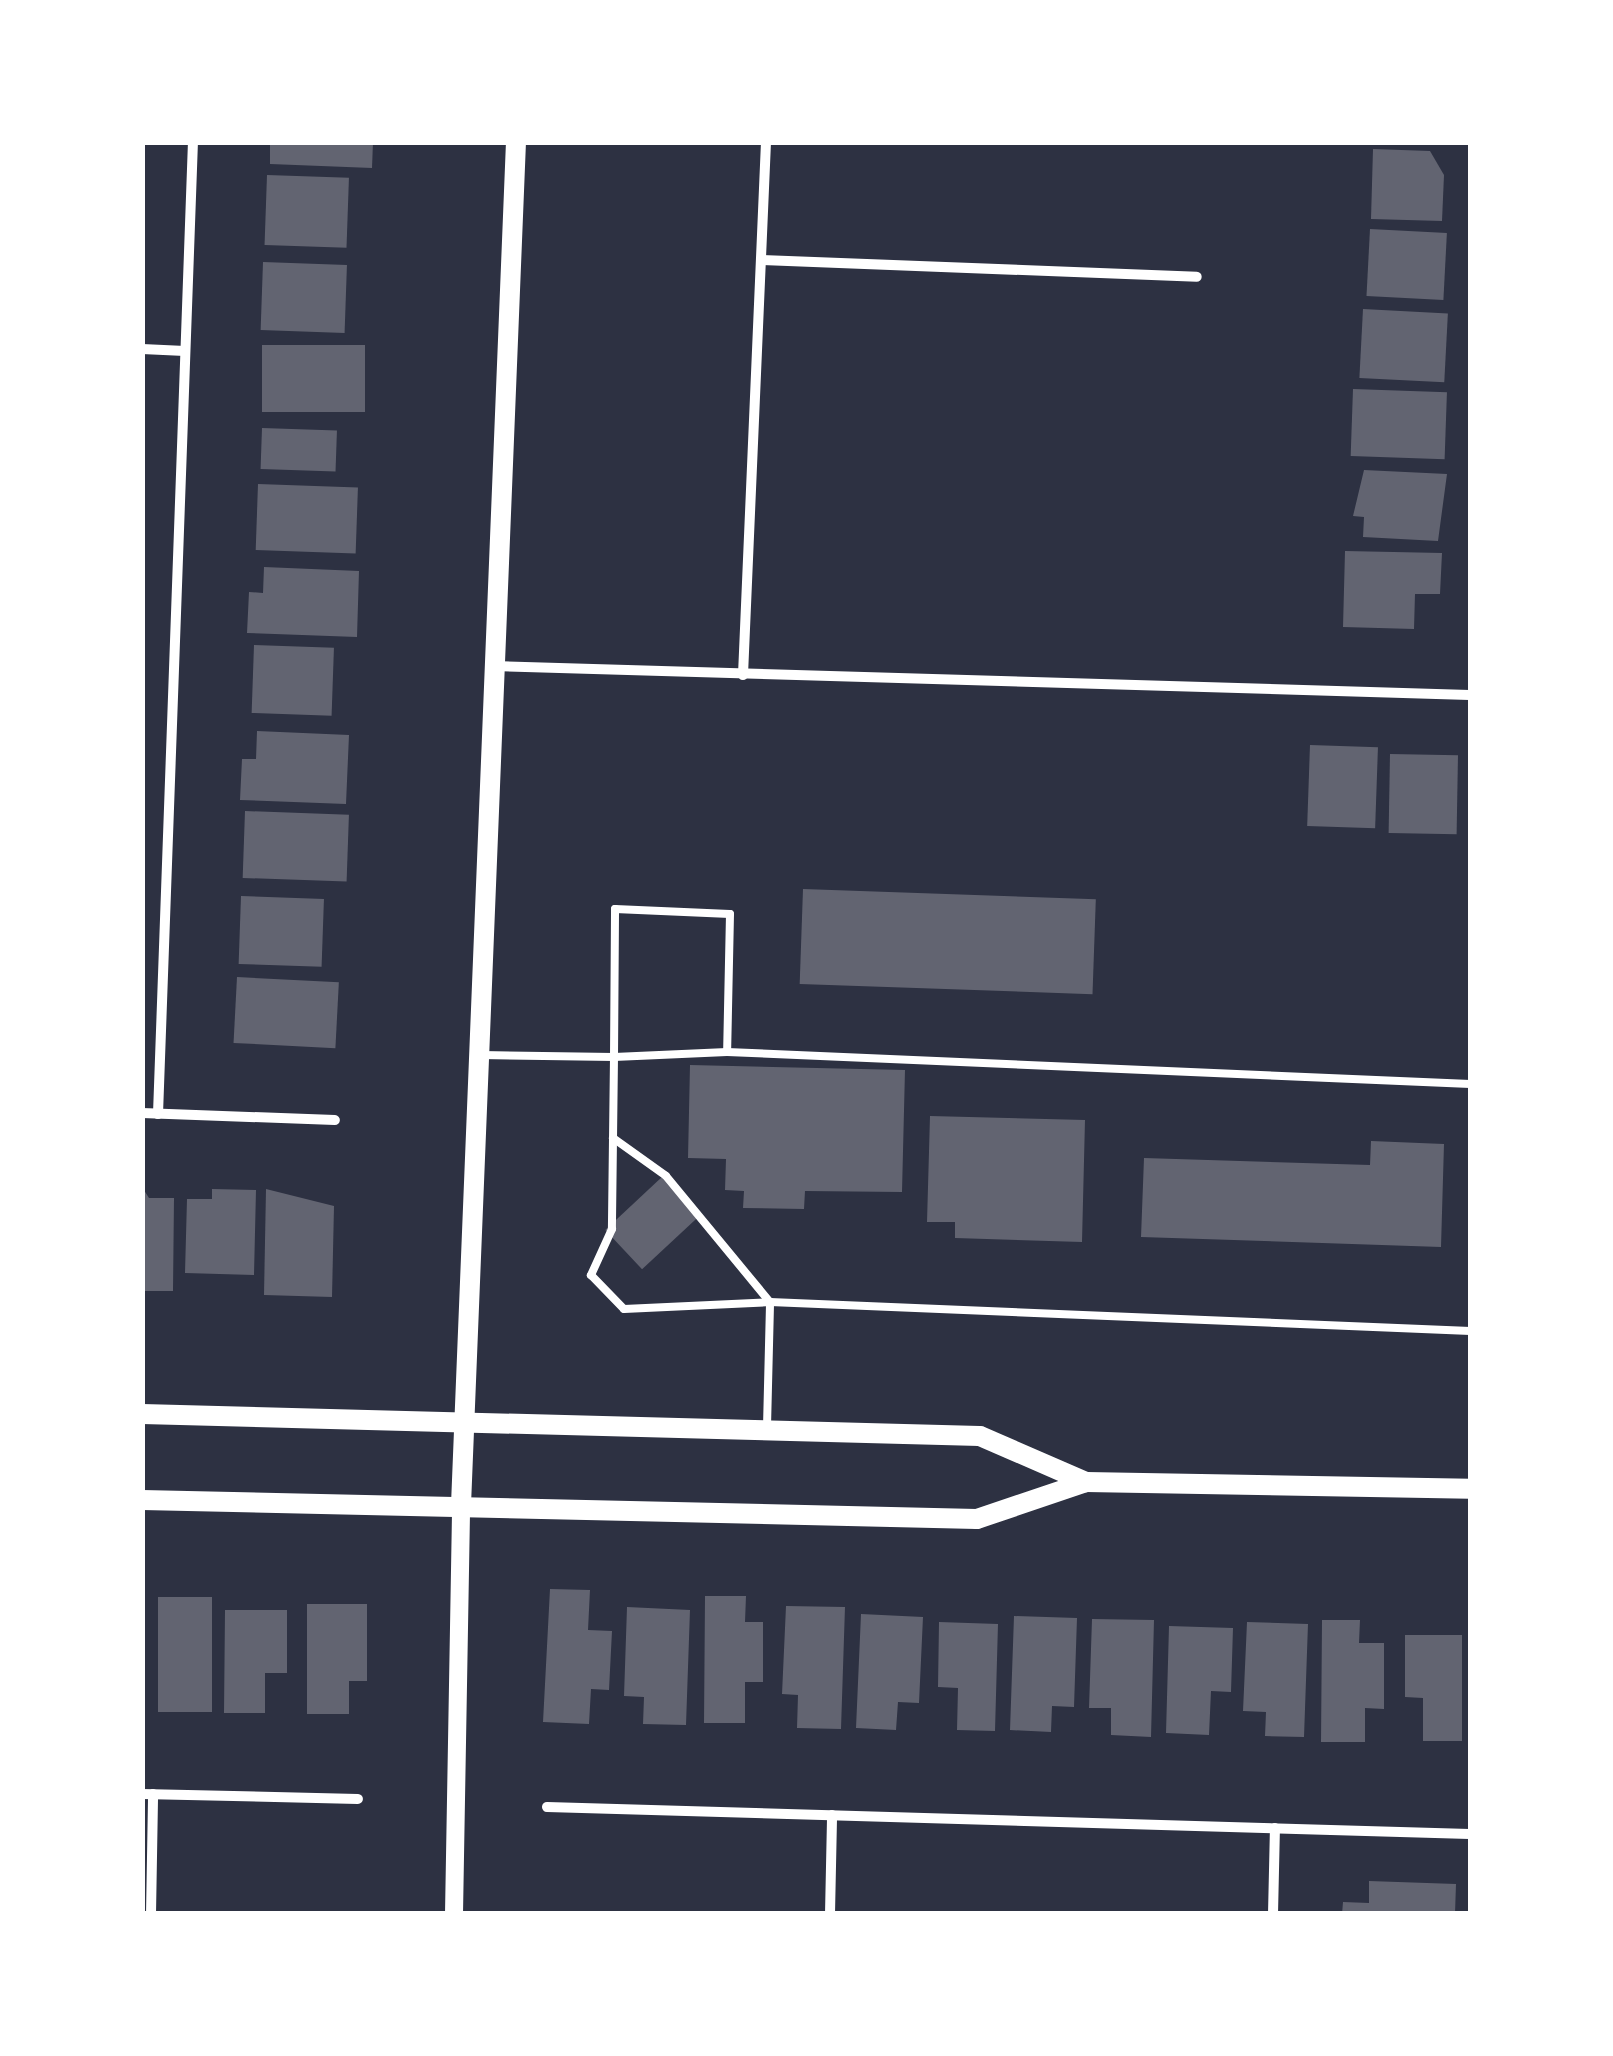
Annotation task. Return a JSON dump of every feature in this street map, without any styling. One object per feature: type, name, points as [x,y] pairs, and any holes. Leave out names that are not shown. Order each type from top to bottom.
[{"type":"main road","points":[[461,1505],[516,142]]},
{"type":"main road","points":[[142,1414],[464,1418],[980,1436],[1086,1482]]},
{"type":"main road","points":[[142,1500],[977,1518],[1086,1482],[1470,1489]]},
{"type":"street","points":[[158,1114],[193,142]]},
{"type":"street","points":[[743,674],[766,142]]},
{"type":"street","points":[[760,260],[1197,277]]},
{"type":"street","points":[[142,349],[185,351]]},
{"type":"street","points":[[494,666],[1470,694]]},
{"type":"street","points":[[142,1113],[335,1120]]},
{"type":"street","points":[[454,1914],[461,1505]]},
{"type":"street","points":[[151,1914],[148,1794],[358,1799]]},
{"type":"street","points":[[547,1807],[1470,1834]]},
{"type":"street","points":[[830,1914],[832,1816]]},
{"type":"street","points":[[1272,1914],[1275,1828]]},
{"type":"lane","points":[[727,1052],[730,914],[615,908],[612,1228],[591,1274],[624,1310],[770,1302],[1470,1331]]},
{"type":"lane","points":[[477,1055],[614,1057],[727,1052],[1470,1084]]},
{"type":"lane","points":[[613,1138],[666,1176],[770,1302],[767,1431]]},
{"type":"building","points":[[270,142],[373,142],[372,168],[270,164]]},
{"type":"building","points":[[1373,149],[1430,151],[1444,175],[1442,221],[1371,219]]},
{"type":"building","points":[[267,175],[349,178],[347,248],[265,245]]},
{"type":"building","points":[[1370,229],[1447,233],[1443,300],[1366,296]]},
{"type":"building","points":[[263,262],[347,265],[345,333],[261,330]]},
{"type":"building","points":[[1363,309],[1448,313],[1444,382],[1359,378]]},
{"type":"building","points":[[262,345],[365,345],[365,412],[262,412]]},
{"type":"building","points":[[1353,389],[1447,392],[1445,459],[1351,456]]},
{"type":"building","points":[[262,428],[337,431],[336,472],[261,469]]},
{"type":"building","points":[[1364,470],[1447,474],[1438,541],[1363,537],[1364,517],[1353,516]]},
{"type":"building","points":[[258,484],[358,487],[356,553],[256,550]]},
{"type":"building","points":[[1345,551],[1442,553],[1440,594],[1415,594],[1414,629],[1343,627]]},
{"type":"building","points":[[264,567],[359,571],[357,637],[247,633],[249,592],[263,593]]},
{"type":"building","points":[[254,645],[334,648],[332,716],[252,713]]},
{"type":"building","points":[[257,731],[349,735],[346,804],[240,800],[242,759],[256,759]]},
{"type":"building","points":[[1310,745],[1378,747],[1375,828],[1307,826]]},
{"type":"building","points":[[1390,754],[1458,755],[1457,834],[1389,833]]},
{"type":"building","points":[[245,811],[349,815],[347,882],[243,878]]},
{"type":"building","points":[[803,889],[1096,899],[1093,994],[800,984]]},
{"type":"building","points":[[241,896],[324,899],[322,967],[239,964]]},
{"type":"building","points":[[237,977],[339,982],[335,1048],[234,1043]]},
{"type":"building","points":[[690,1065],[905,1070],[902,1192],[805,1191],[804,1209],[743,1208],[744,1191],[725,1190],[726,1159],[688,1158]]},
{"type":"building","points":[[930,1116],[1085,1120],[1082,1242],[955,1238],[955,1222],[927,1222]]},
{"type":"building","points":[[1371,1141],[1444,1144],[1441,1247],[1141,1237],[1144,1158],[1370,1165]]},
{"type":"building","points":[[663,1176],[700,1215],[642,1269],[605,1230]]},
{"type":"building","points":[[142,1187],[149,1198],[174,1198],[173,1291],[142,1291]]},
{"type":"building","points":[[212,1189],[256,1190],[254,1275],[185,1273],[187,1199],[212,1199]]},
{"type":"building","points":[[266,1189],[334,1206],[332,1297],[264,1295]]},
{"type":"building","points":[[550,1589],[590,1590],[588,1630],[612,1631],[609,1690],[591,1689],[589,1724],[543,1722]]},
{"type":"building","points":[[705,1596],[746,1596],[745,1622],[763,1622],[763,1682],[745,1682],[745,1723],[704,1723]]},
{"type":"building","points":[[158,1597],[212,1597],[212,1712],[158,1712]]},
{"type":"building","points":[[307,1604],[367,1604],[367,1681],[349,1681],[349,1714],[307,1714]]},
{"type":"building","points":[[786,1606],[845,1607],[841,1729],[797,1728],[798,1695],[782,1694]]},
{"type":"building","points":[[627,1607],[690,1610],[686,1725],[643,1724],[644,1697],[624,1696]]},
{"type":"building","points":[[225,1610],[287,1610],[287,1673],[265,1673],[265,1713],[224,1713]]},
{"type":"building","points":[[861,1614],[923,1617],[919,1703],[898,1702],[896,1730],[856,1728]]},
{"type":"building","points":[[1014,1616],[1077,1618],[1074,1707],[1052,1706],[1051,1732],[1010,1730]]},
{"type":"building","points":[[1092,1619],[1154,1620],[1151,1737],[1111,1735],[1111,1708],[1089,1708]]},
{"type":"building","points":[[1322,1620],[1360,1620],[1359,1643],[1384,1643],[1384,1709],[1365,1708],[1365,1742],[1321,1742]]},
{"type":"building","points":[[939,1622],[998,1624],[995,1731],[957,1730],[958,1688],[938,1687]]},
{"type":"building","points":[[1247,1622],[1308,1624],[1304,1737],[1265,1736],[1266,1712],[1243,1711]]},
{"type":"building","points":[[1169,1626],[1233,1628],[1231,1692],[1211,1691],[1209,1735],[1166,1733]]},
{"type":"building","points":[[1405,1635],[1462,1635],[1462,1741],[1423,1741],[1423,1698],[1405,1697]]},
{"type":"building","points":[[1369,1881],[1456,1884],[1455,1914],[1342,1914],[1343,1902],[1369,1903]]}]
